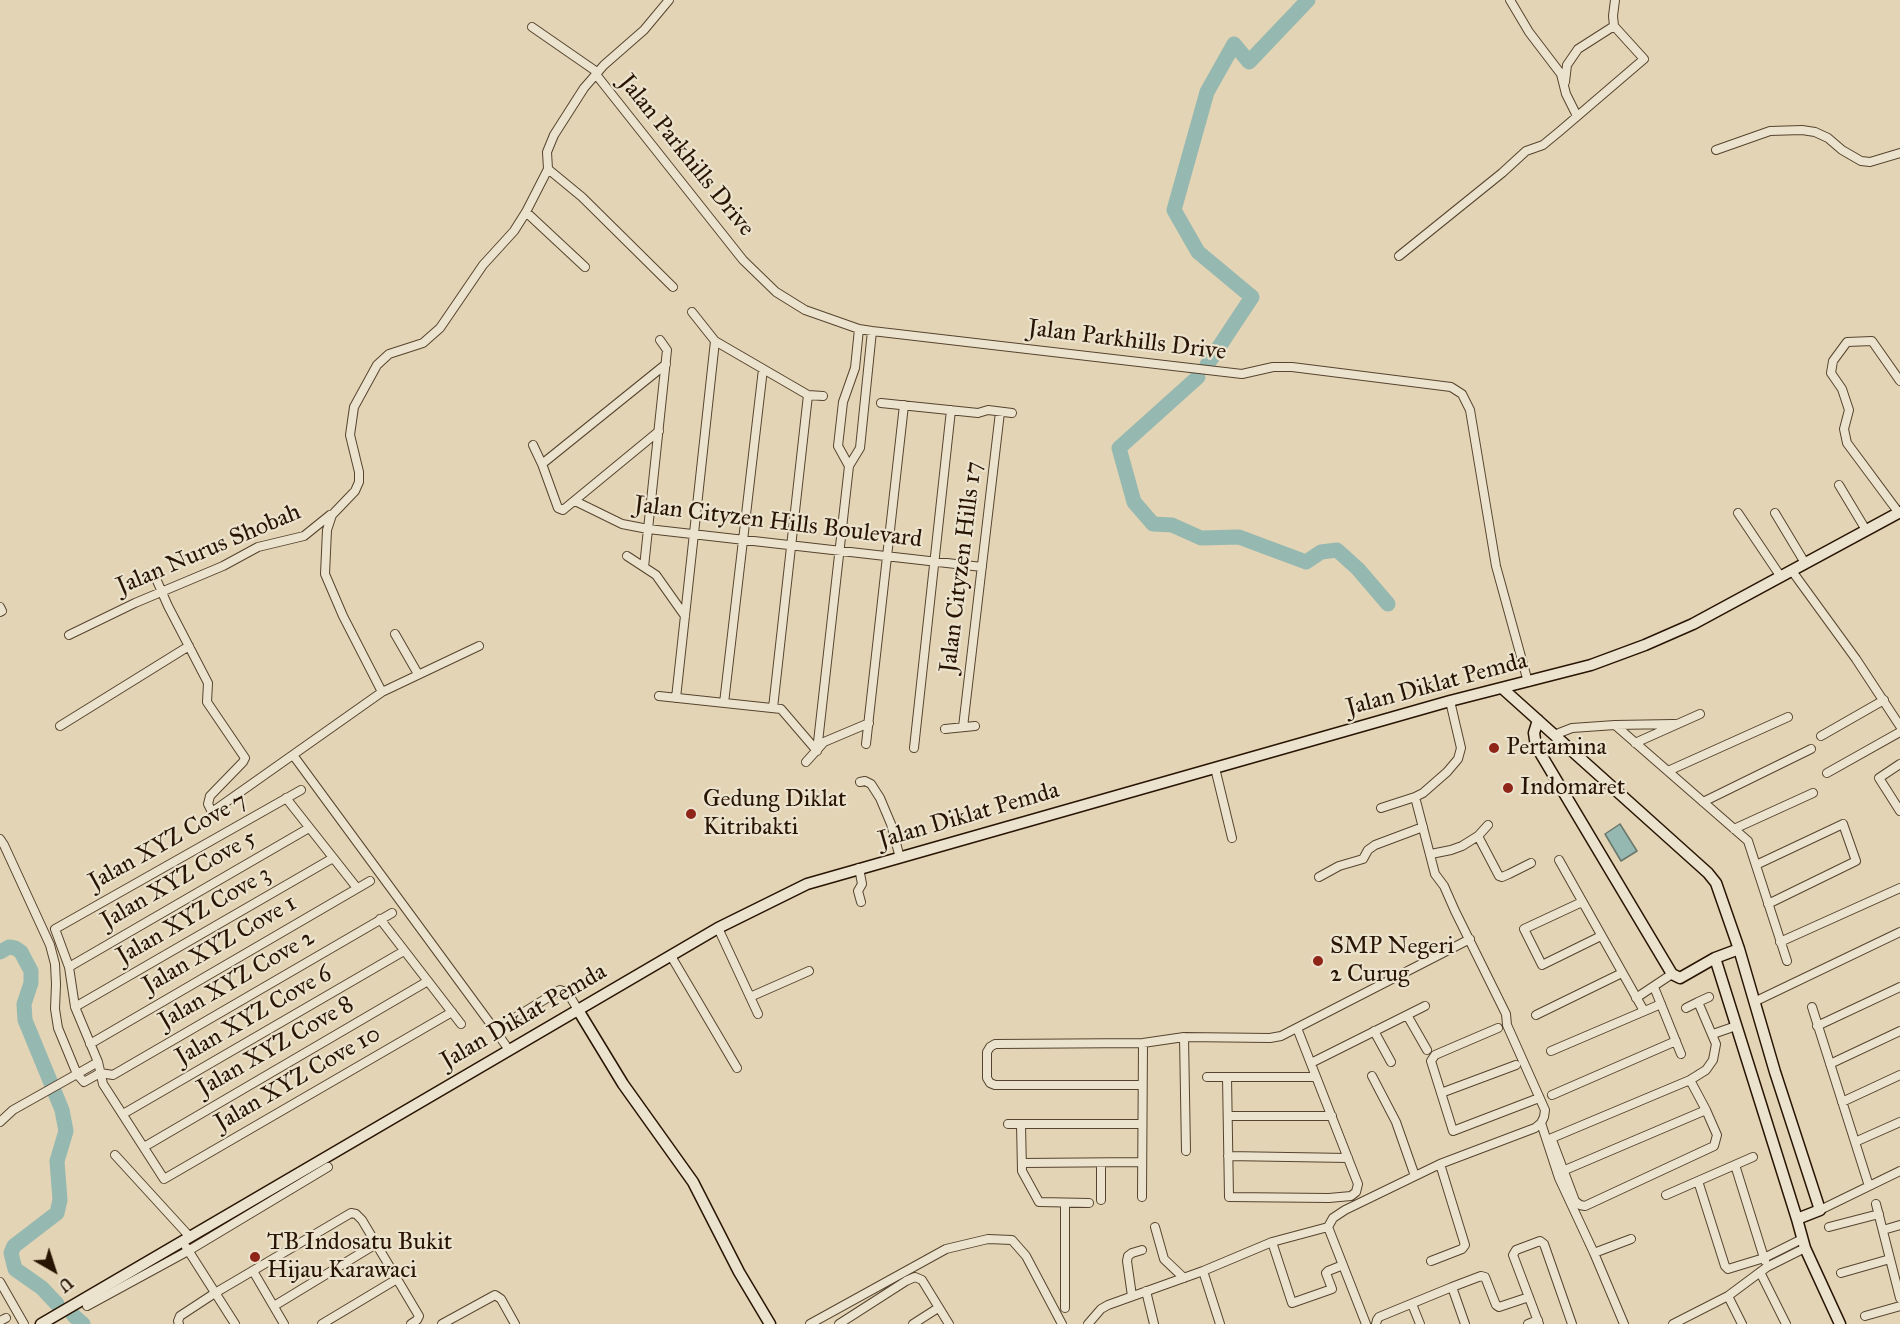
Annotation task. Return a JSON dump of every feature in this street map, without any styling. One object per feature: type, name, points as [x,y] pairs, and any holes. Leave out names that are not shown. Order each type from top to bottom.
[{"type":"street","name":"Jalan Nurus Shobah","points":[[69,635],[161,591],[223,566],[264,544],[304,536],[332,515],[355,491],[359,482],[359,471],[350,435],[351,420],[354,407],[377,366],[388,354],[423,343],[440,328],[483,265],[514,231],[526,212],[548,169],[547,152],[554,135],[584,87],[644,30],[669,0]]},
{"type":"street","points":[[1510,0],[1529,32],[1561,74],[1566,93],[1577,116]]},
{"type":"street","points":[[1399,256],[1526,151],[1543,145],[1644,59],[1614,26],[1615,0]]},
{"type":"street","points":[[1564,86],[1567,65],[1578,49],[1614,26]]},
{"type":"street","name":"Jalan Parkhills Drive","points":[[532,27],[597,74],[743,260],[776,292],[806,310],[859,329],[1242,374],[1273,367],[1292,367],[1451,387],[1462,394],[1470,410],[1496,566],[1528,682]]},
{"type":"street","points":[[1716,150],[1770,131],[1802,130],[1815,132],[1828,138],[1842,150],[1861,161],[1870,162],[1900,153]]},
{"type":"street","points":[[548,169],[582,197],[673,287]]},
{"type":"street","points":[[526,212],[585,267]]},
{"type":"street","points":[[692,312],[715,341],[808,395],[824,396]]},
{"type":"street","points":[[849,466],[838,446],[843,402],[855,368],[859,329]]},
{"type":"street","points":[[817,750],[849,466],[860,448],[872,330]]},
{"type":"street","points":[[644,567],[667,350],[660,340]]},
{"type":"street","points":[[676,698],[715,341]]},
{"type":"street","points":[[1900,381],[1872,341],[1847,342],[1833,361],[1831,373],[1842,390],[1849,410],[1844,429],[1847,443],[1900,512]]},
{"type":"street","points":[[542,464],[666,364]]},
{"type":"street","points":[[724,703],[763,369]]},
{"type":"street","points":[[773,708],[808,395]]},
{"type":"street","points":[[881,403],[978,413],[988,410],[1012,413]]},
{"type":"street","points":[[866,744],[904,405]]},
{"type":"street","points":[[914,748],[951,410]]},
{"type":"street","name":"Jalan Cityzen Hills 17","points":[[963,727],[1000,412]]},
{"type":"street","points":[[533,445],[558,508],[563,510],[658,431]]},
{"type":"street","points":[[1839,485],[1866,530]]},
{"type":"street","name":"Jalan Cityzen Hills Boulevard","points":[[574,501],[622,524],[648,529],[982,567]]},
{"type":"street","name":"Jalan Diklat Pemda","points":[[41,1324],[138,1273],[281,1190],[509,1050],[718,928],[807,884],[1450,701],[1591,665],[1693,624],[1900,512]]},
{"type":"street","points":[[1738,513],[1781,577]]},
{"type":"street","points":[[1775,513],[1805,563]]},
{"type":"street","points":[[332,515],[327,530],[325,573],[343,616],[382,692]]},
{"type":"street","points":[[627,556],[656,575],[685,616]]},
{"type":"street","points":[[1792,571],[1900,726]]},
{"type":"street","points":[[154,574],[209,685],[207,702],[244,758],[243,762],[210,796],[208,804],[212,812],[382,692],[479,646]]},
{"type":"street","points":[[395,634],[418,674]]},
{"type":"street","points":[[60,726],[189,646]]},
{"type":"street","points":[[1502,688],[1708,873],[1716,883],[1818,1211]]},
{"type":"street","points":[[659,696],[781,709],[817,750]]},
{"type":"street","points":[[1821,736],[1884,700]]},
{"type":"street","points":[[1381,808],[1423,793],[1454,765],[1461,748],[1450,701]]},
{"type":"street","points":[[1635,743],[1701,714]]},
{"type":"street","points":[[1668,771],[1788,717]]},
{"type":"street","points":[[1538,720],[1534,733],[1536,746],[1672,974],[1680,978],[1717,957],[1736,950]]},
{"type":"street","points":[[806,762],[824,742],[869,723]]},
{"type":"street","points":[[1554,735],[1572,728],[1678,724]]},
{"type":"street","points":[[1615,725],[1748,841],[1787,961]]},
{"type":"street","points":[[945,729],[975,726]]},
{"type":"street","points":[[1827,773],[1900,732]]},
{"type":"street","points":[[1703,802],[1811,749]]},
{"type":"street","points":[[293,756],[509,1050]]},
{"type":"street","points":[[1900,764],[1878,778],[1900,812]]},
{"type":"street","points":[[1215,768],[1232,838]]},
{"type":"street","points":[[860,782],[865,781],[871,784],[880,798],[892,828],[900,858]]},
{"type":"street","name":"Jalan XYZ Cove 7","points":[[69,967],[55,929],[301,790]]},
{"type":"street","points":[[1734,829],[1813,794]]},
{"type":"street","points":[[1088,1324],[1101,1309],[1132,1296],[1203,1271],[1272,1242],[1328,1227],[1333,1218],[1345,1209],[1440,1164],[1535,1128],[1541,1123],[1545,1110],[1507,1025],[1506,1014],[1444,886],[1435,874],[1415,797]]},
{"type":"street","points":[[286,798],[357,888]]},
{"type":"street","points":[[1756,865],[1843,824],[1856,861],[1768,904]]},
{"type":"street","points":[[1431,854],[1451,850],[1478,836],[1488,825]]},
{"type":"street","points":[[1319,877],[1339,866],[1362,859],[1375,845],[1423,827]]},
{"type":"street","name":"Jalan XYZ Cove 5","points":[[69,967],[309,828]]},
{"type":"street","points":[[1478,836],[1499,876],[1502,877],[1531,863]]},
{"type":"street","points":[[0,839],[50,945],[55,964],[55,1009],[58,1028],[77,1074]]},
{"type":"street","name":"Jalan XYZ Cove 3","points":[[75,1007],[333,858]]},
{"type":"street","points":[[1559,860],[1644,1011]]},
{"type":"street","points":[[859,868],[862,884],[858,891],[861,902]]},
{"type":"street","name":"Jalan XYZ Cove 1","points":[[90,1044],[370,881]]},
{"type":"street","points":[[1780,942],[1900,888]]},
{"type":"street","points":[[1582,902],[1524,929],[1542,965],[1601,936]]},
{"type":"street","name":"Jalan XYZ Cove 2","points":[[77,1074],[84,1082],[100,1073],[113,1075],[392,913]]},
{"type":"street","points":[[380,920],[461,1024]]},
{"type":"street","points":[[718,928],[758,1014]]},
{"type":"street","points":[[1754,1002],[1900,932]]},
{"type":"street","points":[[1142,1085],[995,1085],[987,1078],[987,1052],[994,1044],[1143,1043],[1184,1037],[1270,1038],[1281,1036],[1470,939]]},
{"type":"street","name":"Jalan XYZ Cove 6","points":[[123,1114],[404,951]]},
{"type":"street","points":[[671,956],[737,1068]]},
{"type":"street","points":[[1717,957],[1736,1026],[1800,1218],[1803,1244],[1840,1324]]},
{"type":"street","points":[[69,967],[75,1007],[98,1062],[103,1084],[144,1147]]},
{"type":"street","points":[[750,997],[809,971]]},
{"type":"street","points":[[1536,1015],[1622,973]]},
{"type":"street","points":[[1636,998],[1672,974]]},
{"type":"street","name":"Jalan XYZ Cove 8","points":[[144,1147],[428,981]]},
{"type":"street","points":[[1654,987],[1681,1054]]},
{"type":"street","points":[[1817,1026],[1900,987]]},
{"type":"street","points":[[495,1030],[560,990],[568,993],[623,1084],[693,1182],[739,1272],[770,1324]]},
{"type":"street","points":[[1686,1008],[1708,996]]},
{"type":"street","points":[[1549,1140],[1690,1080],[1706,1070],[1713,1060],[1716,1044],[1698,1002]]},
{"type":"street","points":[[1551,1051],[1661,1004]]},
{"type":"street","points":[[1311,1063],[1425,1006]]},
{"type":"street","points":[[1812,1007],[1869,1186]]},
{"type":"street","name":"Jalan XYZ Cove 10","points":[[144,1147],[164,1179],[452,1012]]},
{"type":"street","points":[[1407,1015],[1427,1050]]},
{"type":"street","points":[[1713,1034],[1736,1026]]},
{"type":"street","points":[[1227,1077],[1229,1197],[1329,1198],[1351,1196],[1356,1192],[1358,1184],[1297,1028]]},
{"type":"street","points":[[1498,1028],[1433,1056],[1431,1061],[1453,1131],[1539,1098]]},
{"type":"street","points":[[1374,1031],[1391,1062]]},
{"type":"street","points":[[1830,1064],[1900,1031]]},
{"type":"street","points":[[1184,1037],[1186,1151]]},
{"type":"street","points":[[1552,1095],[1676,1041]]},
{"type":"street","points":[[1142,1197],[1143,1043]]},
{"type":"street","points":[[0,1122],[14,1110],[98,1062]]},
{"type":"street","points":[[1441,1093],[1516,1065]]},
{"type":"street","points":[[1842,1102],[1900,1075]]},
{"type":"street","points":[[1207,1077],[1316,1077]]},
{"type":"street","points":[[1372,1077],[1396,1122],[1414,1176]]},
{"type":"street","points":[[1541,1123],[1564,1170],[1575,1201],[1585,1206],[1714,1146],[1717,1135],[1707,1110],[1690,1080]]},
{"type":"street","points":[[1564,1170],[1707,1110]]},
{"type":"street","points":[[1228,1116],[1332,1116]]},
{"type":"street","points":[[1855,1142],[1900,1122]]},
{"type":"street","points":[[1008,1124],[1142,1124]]},
{"type":"street","points":[[1022,1124],[1022,1171],[1039,1202],[1089,1203]]},
{"type":"street","points":[[1549,1140],[1559,1178],[1624,1324]]},
{"type":"street","points":[[115,1155],[187,1243],[235,1324]]},
{"type":"street","points":[[1228,1156],[1348,1158]]},
{"type":"street","points":[[1666,1195],[1753,1157]]},
{"type":"street","points":[[1022,1163],[1142,1162]]},
{"type":"street","points":[[1101,1163],[1101,1200]]},
{"type":"street","points":[[1431,1261],[1462,1249],[1465,1245],[1440,1164]]},
{"type":"street","points":[[1735,1165],[1764,1258],[1763,1270],[1786,1324]]},
{"type":"street","points":[[281,1190],[328,1167]]},
{"type":"street","points":[[1800,1218],[1900,1171]]},
{"type":"street","points":[[1698,1181],[1726,1268],[1732,1269],[1803,1244]]},
{"type":"street","points":[[1065,1203],[1065,1308]]},
{"type":"street","points":[[1876,1204],[1900,1298]]},
{"type":"street","points":[[179,1324],[180,1316],[215,1293],[351,1213],[359,1217],[424,1324]]},
{"type":"street","points":[[1829,1227],[1878,1214]]},
{"type":"street","points":[[1883,1230],[1900,1225]]},
{"type":"street","points":[[1155,1227],[1164,1259],[1184,1278]]},
{"type":"street","points":[[1328,1227],[1366,1324]]},
{"type":"street","points":[[810,1324],[946,1249],[988,1239],[1012,1240],[1026,1256],[1062,1324]]},
{"type":"street","points":[[1594,1253],[1631,1239]]},
{"type":"street","points":[[1528,1324],[1538,1322],[1513,1253],[1541,1241],[1572,1324]]},
{"type":"street","points":[[1272,1242],[1292,1303],[1332,1289],[1326,1273],[1343,1265]]},
{"type":"street","points":[[274,1306],[376,1244]]},
{"type":"street","points":[[1673,1324],[1728,1296],[1803,1244]]},
{"type":"street","points":[[1132,1296],[1128,1256],[1142,1250]]},
{"type":"street","points":[[1841,1273],[1890,1259]]},
{"type":"street","points":[[253,1271],[284,1324]]},
{"type":"street","points":[[1203,1271],[1220,1324]]},
{"type":"street","points":[[87,1306],[138,1273]]},
{"type":"street","points":[[1376,1324],[1379,1317],[1481,1276],[1485,1277],[1498,1307],[1529,1297]]},
{"type":"street","points":[[839,1324],[915,1277],[922,1280],[949,1324]]},
{"type":"street","points":[[322,1324],[398,1279]]},
{"type":"street","points":[[0,1282],[24,1324]]},
{"type":"street","points":[[1452,1287],[1465,1324]]},
{"type":"street","points":[[1146,1291],[1154,1324]]},
{"type":"street","points":[[442,1324],[495,1295],[501,1299],[515,1324]]},
{"type":"street","points":[[1728,1296],[1742,1324]]},
{"type":"street","points":[[1412,1304],[1420,1324]]},
{"type":"street","points":[[1865,1316],[1900,1306]]},
{"type":"street","points":[[913,1324],[938,1308]]},
{"type":"street","points":[[1692,1314],[1697,1324]]},
{"type":"street","points":[[411,1324],[419,1316]]},
{"type":"water","points":[[1620,824],[1637,851],[1621,861],[1605,834]]},
{"type":"waterway","points":[[1207,365],[1252,297],[1198,252],[1174,210],[1207,92],[1234,44],[1249,62],[1308,0]]},
{"type":"waterway","points":[[1198,377],[1119,448],[1134,502],[1153,524],[1172,525],[1201,538],[1239,537],[1306,562],[1321,552],[1337,550],[1358,569],[1388,604]]},
{"type":"waterway","points":[[0,952],[9,947],[15,948],[21,952],[31,971],[31,983],[24,1004],[25,1020],[62,1110],[66,1131],[57,1161],[60,1200],[57,1213],[14,1246],[11,1253],[15,1269],[42,1288],[57,1304]]},
{"type":"waterway","points":[[73,1315],[83,1324]]},
{"type":"place","name":"Pertamina","points":[[1494,748]]},
{"type":"place","name":"Indomaret","points":[[1508,788]]},
{"type":"place","name":"Gedung Diklat Kitribakti","points":[[691,814]]},
{"type":"place","name":"SMP Negeri 2 Curug","points":[[1318,961]]},
{"type":"place","name":"TB Indosatu Bukit Hijau Karawaci","points":[[255,1257]]}]
